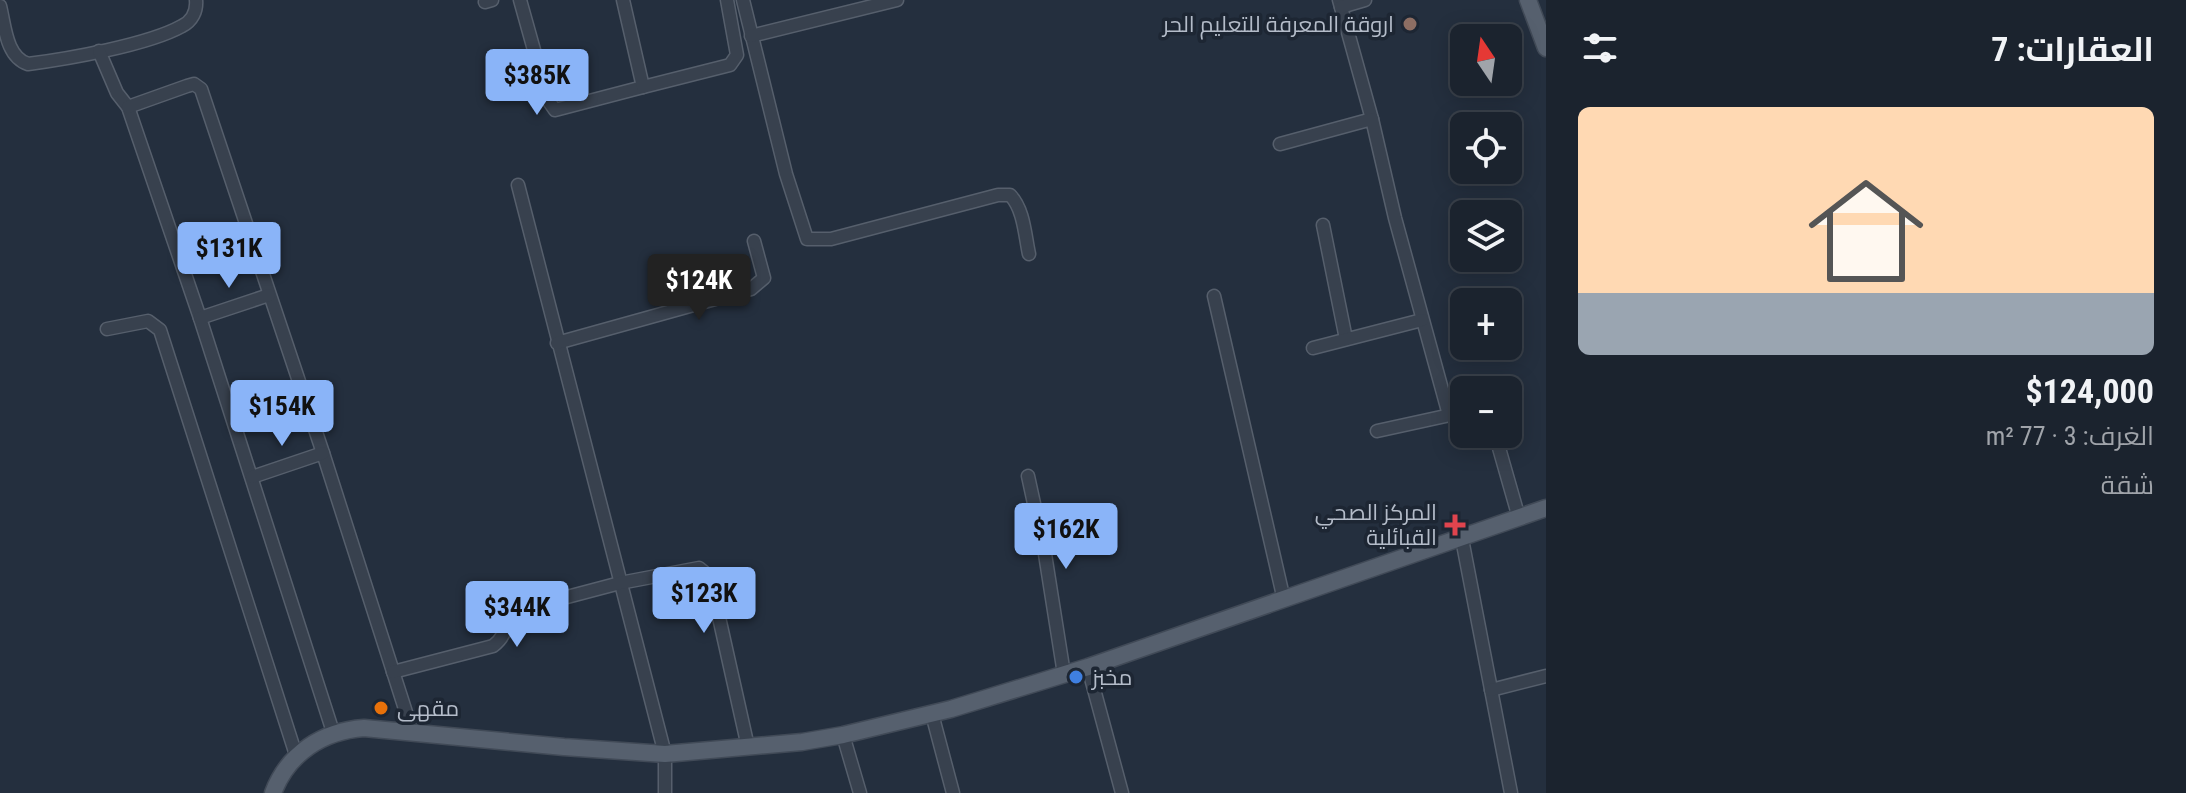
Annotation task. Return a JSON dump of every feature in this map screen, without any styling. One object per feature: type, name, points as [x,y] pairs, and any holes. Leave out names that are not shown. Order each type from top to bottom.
[{"type":"main road","points":[[1528,0],[1546,48]]},
{"type":"main road","points":[[273,793],[296,755],[333,732],[364,728],[665,754],[843,735],[932,714],[1088,667],[1546,508]]},
{"type":"street","points":[[0,6],[13,54],[18,61],[28,64],[144,40],[182,26],[191,19],[196,0]]},
{"type":"street","points":[[520,0],[548,100],[555,110],[730,65],[737,55],[727,0]]},
{"type":"street","points":[[623,0],[643,87]]},
{"type":"street","points":[[743,0],[786,174],[807,239],[831,239],[998,195],[1010,195],[1020,213],[1029,254]]},
{"type":"street","points":[[751,36],[897,0]]},
{"type":"street","points":[[1365,0],[1340,4],[1449,415],[1377,431]]},
{"type":"street","points":[[99,51],[117,93],[128,107],[200,318],[333,732]]},
{"type":"street","points":[[128,107],[194,84],[201,89],[413,734]]},
{"type":"street","points":[[1280,144],[1372,119]]},
{"type":"street","points":[[518,185],[665,754],[665,793]]},
{"type":"street","points":[[1323,225],[1346,339]]},
{"type":"street","points":[[557,343],[751,289],[764,278],[754,241]]},
{"type":"street","points":[[200,318],[269,295]]},
{"type":"street","points":[[1214,296],[1284,600]]},
{"type":"street","points":[[1313,348],[1422,320]]},
{"type":"street","points":[[107,329],[148,321],[160,330],[296,755]]},
{"type":"street","points":[[1499,448],[1519,518]]},
{"type":"street","points":[[252,477],[323,453]]},
{"type":"street","points":[[1028,476],[1045,554],[1064,674]]},
{"type":"street","points":[[1462,539],[1511,793]]},
{"type":"street","points":[[393,672],[493,646],[501,640],[509,614],[514,611],[620,583],[699,568],[710,577],[748,747]]},
{"type":"street","points":[[1088,667],[1122,793]]},
{"type":"street","points":[[1491,690],[1546,676]]},
{"type":"street","points":[[932,714],[953,793]]},
{"type":"street","points":[[843,735],[860,793]]},
{"type":"place","name":"اروقة المعرفة للتعليم الحر","points":[[1410,24]]},
{"type":"place","name":"المركز الصحي القبائلية","points":[[1455,525]]},
{"type":"place","name":"مخبز","points":[[1076,677]]},
{"type":"place","name":"مقهى","points":[[381,708]]}]
